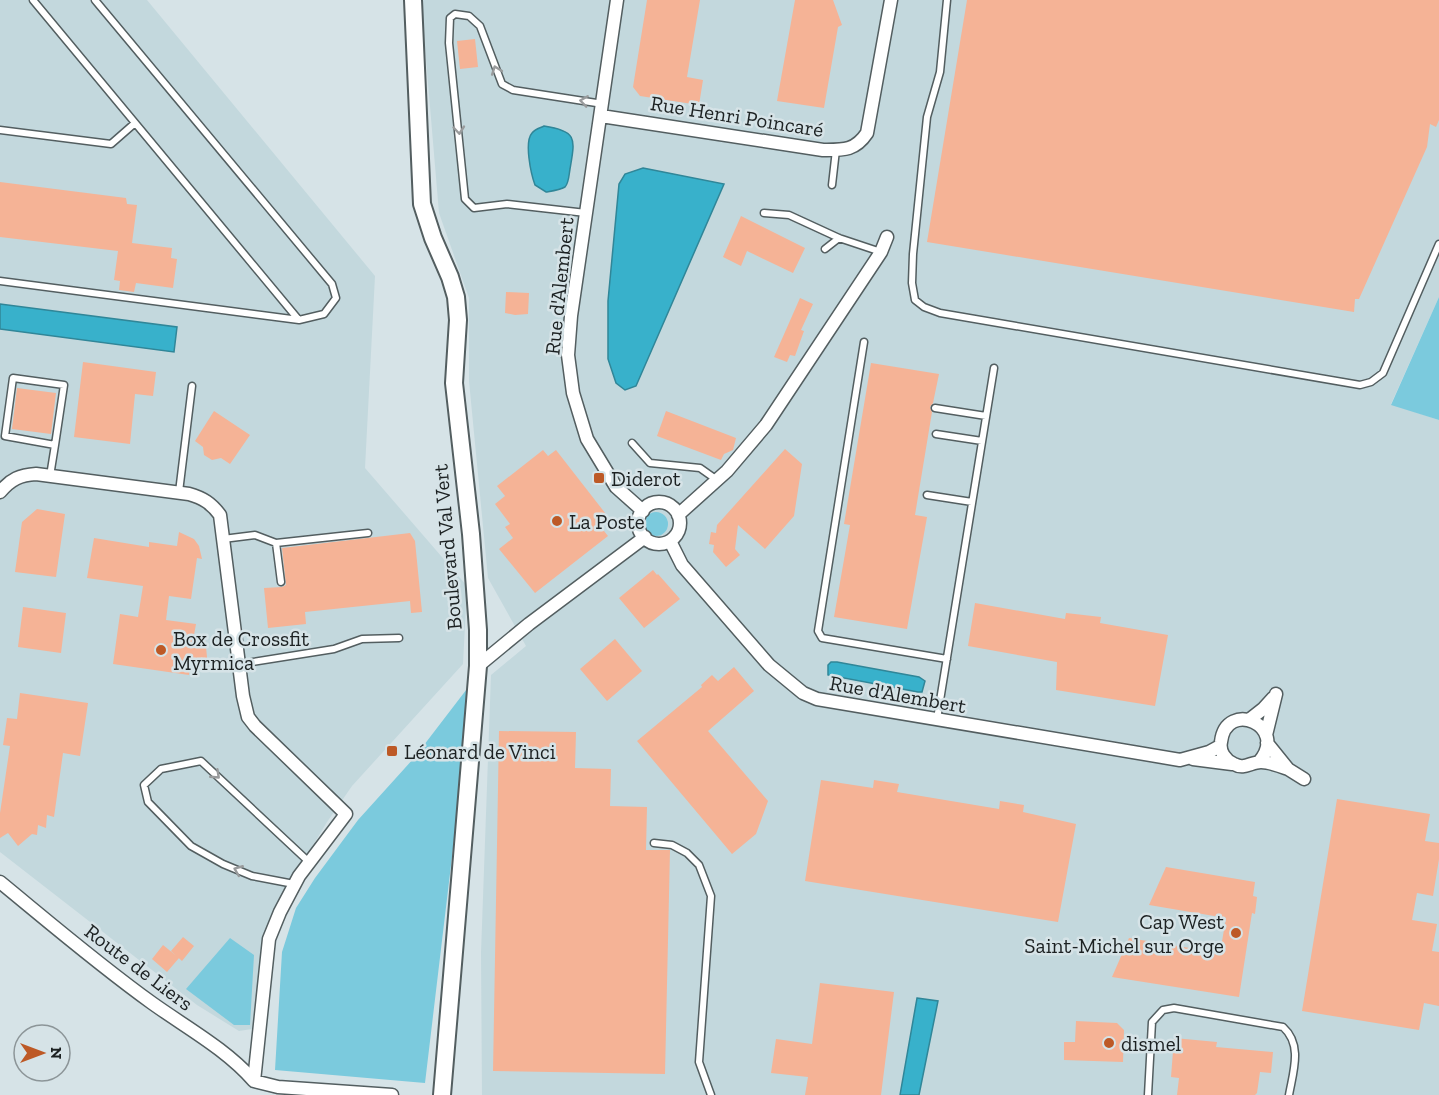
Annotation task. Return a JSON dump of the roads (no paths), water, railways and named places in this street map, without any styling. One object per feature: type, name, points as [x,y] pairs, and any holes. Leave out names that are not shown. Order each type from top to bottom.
[{"type":"street","name":"Boulevard Val Vert","points":[[413,0],[422,204],[456,297],[458,320],[454,383],[471,534],[478,630],[478,666],[442,1095]]},
{"type":"street","name":"Rue d'Alembert","points":[[618,0],[571,316],[568,355],[573,393],[587,439],[616,487],[643,510]]},
{"type":"street","name":"Rue Henri Poincaré","points":[[602,110],[823,150],[849,149],[867,133],[891,0]]},
{"type":"street","points":[[678,515],[718,480],[748,449],[881,252],[887,237]]},
{"type":"street","points":[[0,492],[8,482],[21,475],[50,476],[179,494],[202,498],[213,504],[220,515],[248,717],[346,814],[294,884],[269,939],[254,1081],[278,1087],[392,1095]]},
{"type":"street","points":[[661,502],[673,507],[678,515],[680,525],[670,541],[657,543],[645,537],[639,527],[643,510],[648,505],[661,502]]},
{"type":"street","points":[[478,666],[520,631],[645,537]]},
{"type":"street","name":"Rue d'Alembert","points":[[670,541],[682,565],[769,665],[803,693],[817,699],[937,721],[1180,760],[1248,766],[1259,762],[1288,769],[1304,779]]},
{"type":"street","points":[[1232,764],[1222,753],[1220,746],[1223,731],[1234,721],[1249,720],[1276,694],[1266,751],[1259,762]]},
{"type":"street","name":"Rue d'Alembert","points":[[1249,720],[1262,728],[1288,769]]},
{"type":"street","name":"Rue d'Alembert","points":[[1189,759],[1220,746]]},
{"type":"street","name":"Route de Liers","points":[[0,882],[141,995],[228,1055],[254,1081]]},
{"type":"lane","points":[[33,0],[298,320]]},
{"type":"lane","points":[[0,281],[298,320],[324,314],[336,298],[332,284],[95,0]]},
{"type":"lane","points":[[947,0],[939,72],[927,117],[913,254],[912,283],[915,300],[924,307],[940,313],[1360,385],[1371,382],[1383,373],[1439,244]]},
{"type":"lane","points":[[586,213],[507,204],[474,207],[465,199],[449,43],[450,18],[455,14],[469,16],[480,26],[502,84],[513,90],[602,110]]},
{"type":"lane","points":[[0,130],[111,144],[135,123]]},
{"type":"lane","points":[[832,185],[836,150]]},
{"type":"lane","points":[[764,213],[789,215],[839,238],[881,252]]},
{"type":"lane","points":[[825,249],[839,238]]},
{"type":"lane","points":[[864,342],[818,631],[822,639],[946,659]]},
{"type":"lane","points":[[937,721],[994,368]]},
{"type":"lane","points":[[50,476],[55,445],[64,385],[13,378],[5,436],[55,445]]},
{"type":"lane","points":[[179,494],[192,386]]},
{"type":"lane","points":[[935,408],[986,416]]},
{"type":"lane","points":[[936,434],[982,441]]},
{"type":"lane","points":[[632,443],[650,463],[700,468],[718,480]]},
{"type":"lane","points":[[927,495],[972,502]]},
{"type":"lane","points":[[223,539],[255,534],[276,543],[368,532]]},
{"type":"lane","points":[[276,543],[281,582]]},
{"type":"lane","points":[[239,664],[334,649],[362,639],[399,638]]},
{"type":"lane","points":[[294,884],[252,876],[223,864],[191,846],[148,802],[144,785],[161,770],[201,761],[309,862]]},
{"type":"lane","points":[[654,843],[672,845],[687,853],[699,865],[711,896],[699,1062],[711,1095]]},
{"type":"lane","points":[[1148,1095],[1152,1022],[1163,1010],[1174,1008],[1283,1027],[1292,1037],[1296,1055],[1289,1095]]},
{"type":"place","name":"Diderot","points":[[599,478]]},
{"type":"place","name":"La Poste","points":[[557,521]]},
{"type":"place","name":"Box de Crossfit Myrmica","points":[[161,650]]},
{"type":"place","name":"Léonard de Vinci","points":[[392,751]]},
{"type":"place","name":"Cap West Saint-Michel sur Orge","points":[[1236,933]]},
{"type":"place","name":"dismel","points":[[1109,1043]]}]
